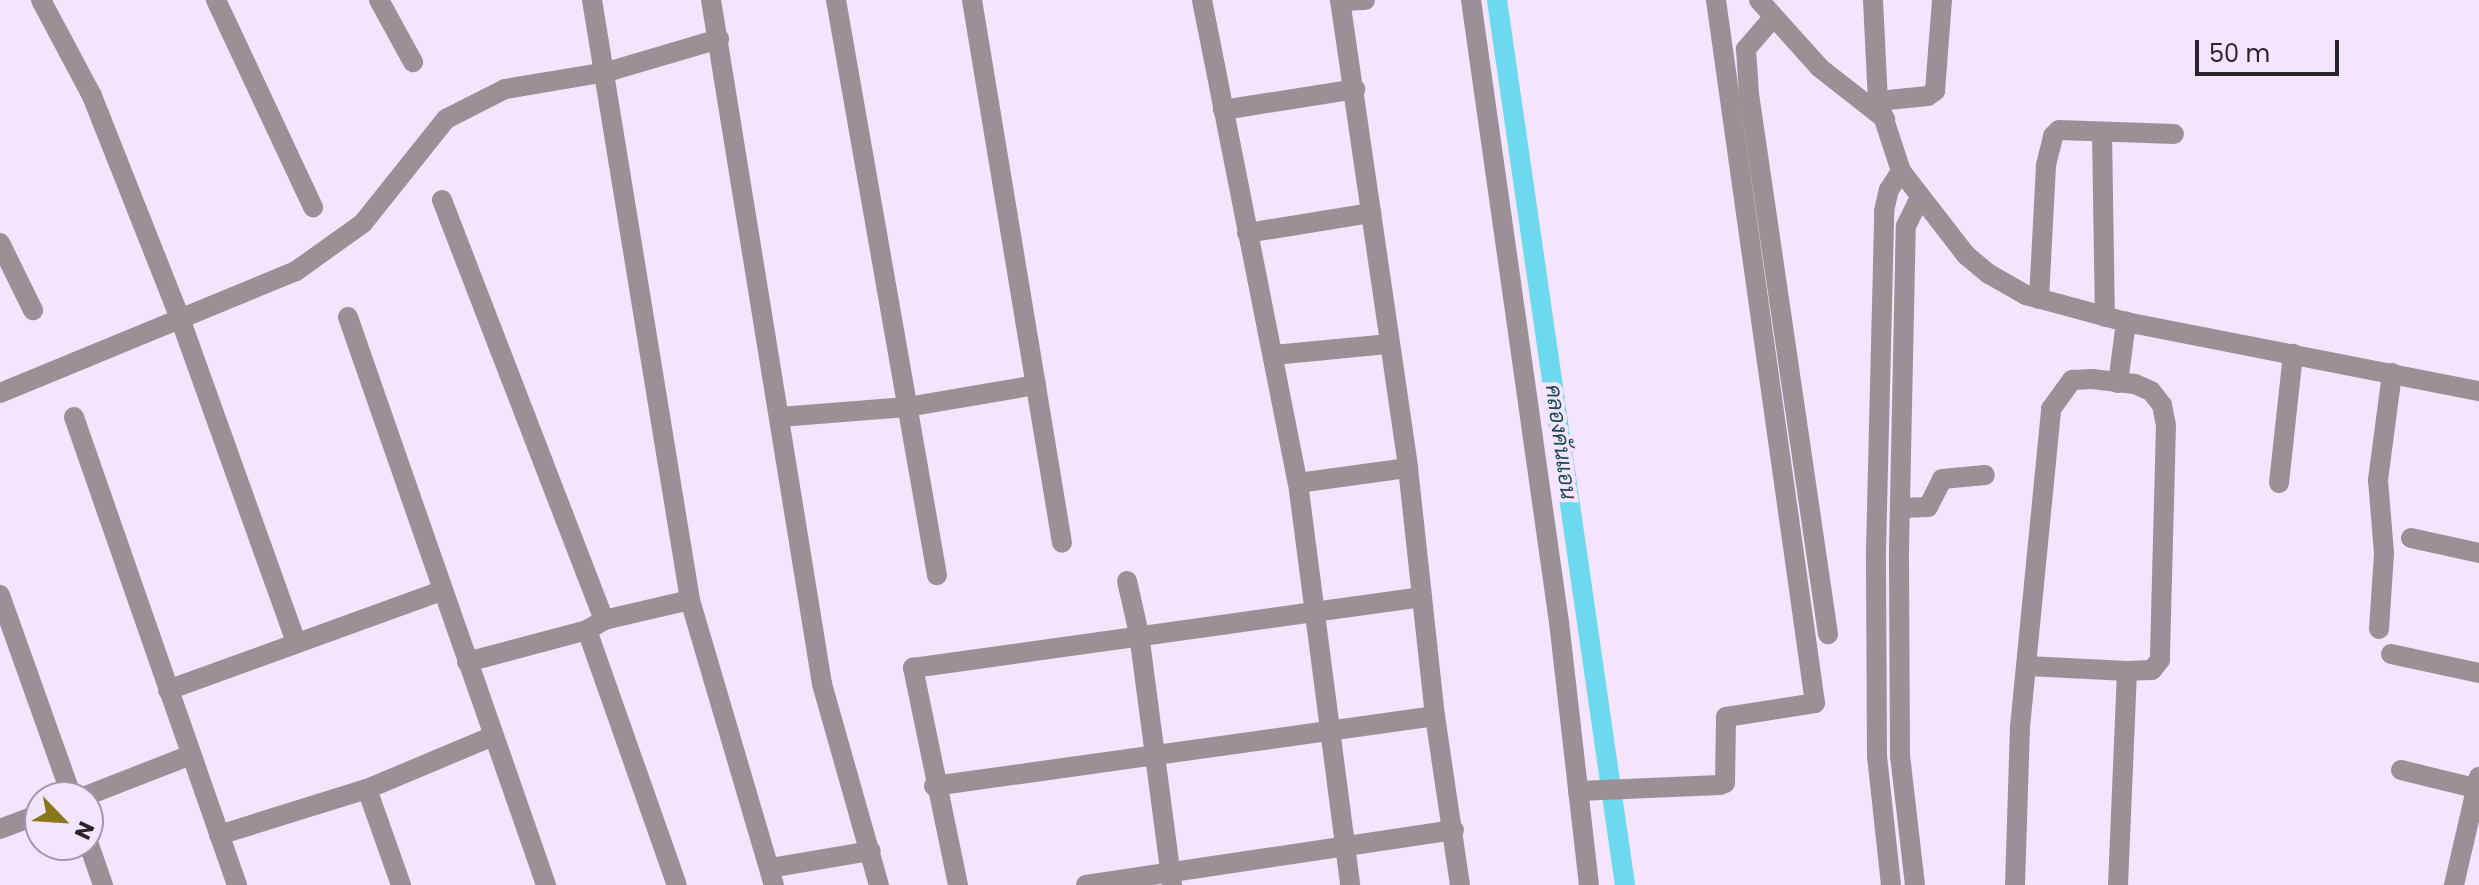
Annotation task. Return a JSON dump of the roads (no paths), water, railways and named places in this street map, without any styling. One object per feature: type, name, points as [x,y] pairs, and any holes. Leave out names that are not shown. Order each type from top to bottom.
[{"type":"street","points":[[41,0],[92,96],[181,321],[296,643]]},
{"type":"street","points":[[216,0],[313,207]]},
{"type":"street","points":[[379,0],[413,62]]},
{"type":"street","points":[[592,0],[607,72],[690,600],[729,747],[772,876],[871,851]]},
{"type":"street","points":[[711,0],[822,684],[879,885]]},
{"type":"street","points":[[836,0],[937,575]]},
{"type":"street","points":[[972,0],[1062,543]]},
{"type":"street","points":[[1202,0],[1298,483],[1311,612],[1350,885]]},
{"type":"street","points":[[1365,0],[1340,1],[1408,468],[1435,716],[1460,885]]},
{"type":"street","points":[[1471,0],[1559,622],[1589,885]]},
{"type":"street","points":[[1578,791],[1725,783],[1726,717],[1804,709],[1815,698],[1716,0]]},
{"type":"street","points":[[1759,0],[1772,19],[1820,68],[1882,110]]},
{"type":"street","points":[[1873,0],[1882,110],[1901,171],[1919,199],[1966,255],[1989,274],[2039,299],[2105,317],[2479,391]]},
{"type":"street","points":[[1882,110],[1935,91],[1942,0]]},
{"type":"street","points":[[1772,19],[1746,49],[1749,94],[1828,634]]},
{"type":"street","points":[[0,393],[181,321],[296,271],[363,223],[446,119],[505,89],[607,72],[719,39]]},
{"type":"street","points":[[1223,110],[1355,89]]},
{"type":"street","points":[[2039,299],[2049,144],[2059,130],[2174,134]]},
{"type":"street","points":[[2102,132],[2105,317]]},
{"type":"street","points":[[1891,885],[1877,757],[1876,550],[1884,211],[1901,171]]},
{"type":"street","points":[[1915,885],[1900,756],[1899,550],[1906,226],[1919,199]]},
{"type":"street","points":[[442,200],[595,625],[677,885]]},
{"type":"street","points":[[1247,233],[1371,213]]},
{"type":"street","points":[[0,243],[33,310]]},
{"type":"street","points":[[348,317],[546,885]]},
{"type":"street","points":[[2118,383],[2126,322]]},
{"type":"street","points":[[1274,355],[1389,344]]},
{"type":"street","points":[[2279,483],[2293,354]]},
{"type":"street","points":[[2379,629],[2384,553],[2378,480],[2392,373]]},
{"type":"street","points":[[2015,885],[2026,666],[2051,409],[2072,380],[2118,383],[2151,391],[2162,405],[2166,425],[2160,660],[2152,670],[2026,666]]},
{"type":"street","points":[[780,417],[907,407],[1036,385]]},
{"type":"street","points":[[74,417],[237,885]]},
{"type":"street","points":[[1298,483],[1408,468]]},
{"type":"street","points":[[1900,508],[1928,507],[1942,479],[1985,475]]},
{"type":"street","points":[[2411,538],[2479,553]]},
{"type":"street","points":[[1876,550],[1899,550]]},
{"type":"street","points":[[1127,581],[1139,634],[1171,879]]},
{"type":"street","points":[[168,690],[442,591]]},
{"type":"street","points":[[0,595],[66,781]]},
{"type":"street","points":[[958,885],[934,786],[913,668],[1139,634],[1422,597]]},
{"type":"street","points":[[467,662],[690,600]]},
{"type":"street","points":[[2391,654],[2479,673]]},
{"type":"street","points":[[2118,885],[2127,671]]},
{"type":"street","points":[[934,786],[1154,753],[1327,734],[1435,716]]},
{"type":"street","points":[[219,835],[367,789],[493,736]]},
{"type":"street","points":[[104,789],[191,755]]},
{"type":"street","points":[[1877,757],[1900,756]]},
{"type":"street","points":[[2401,770],[2478,785],[2454,885]]},
{"type":"street","points":[[367,789],[401,885]]},
{"type":"street","points":[[0,829],[24,820]]},
{"type":"street","points":[[1086,885],[1171,879],[1344,846],[1454,830]]},
{"type":"street","points":[[95,861],[103,885]]},
{"type":"waterway","name":"คลองคันแอน","points":[[1497,0],[1625,885]]}]
